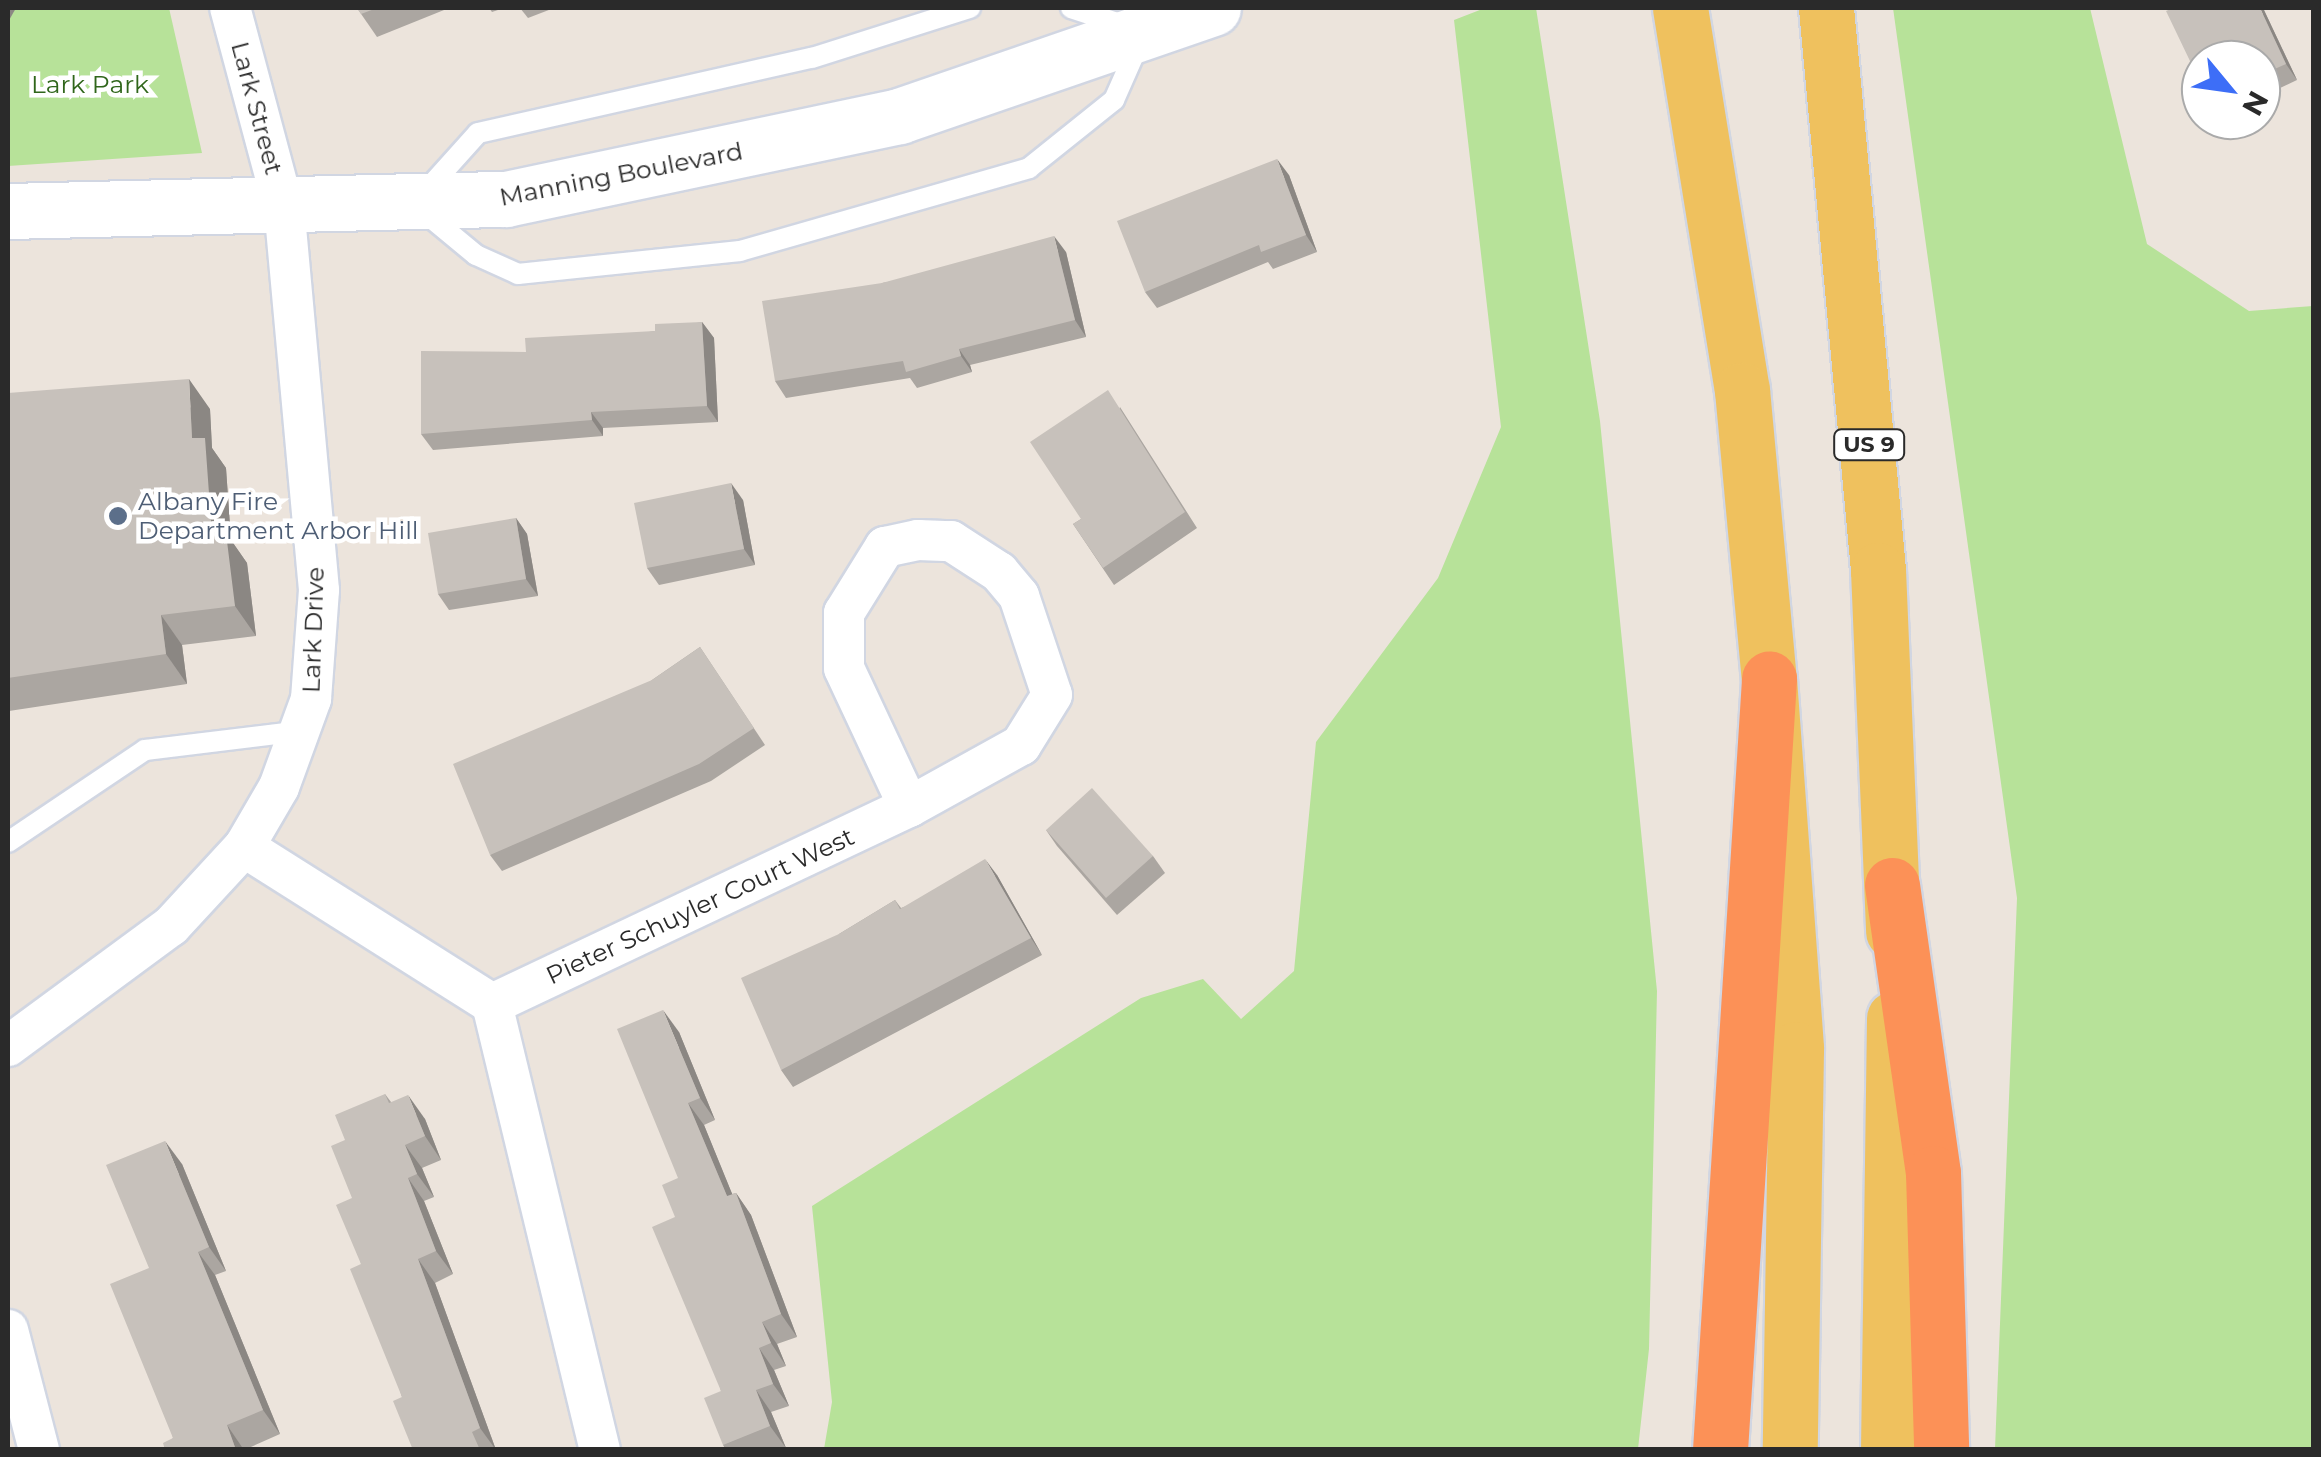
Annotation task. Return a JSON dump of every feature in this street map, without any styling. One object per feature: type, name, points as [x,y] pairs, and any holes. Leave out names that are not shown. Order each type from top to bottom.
[{"type":"highway","points":[[1720,1450],[1769,679]]},
{"type":"highway","points":[[1892,885],[1933,1173],[1940,1450]]},
{"type":"main road","points":[[1680,8],[1742,390],[1769,679],[1796,1049],[1790,1450]]},
{"type":"main road","name":"US 9","points":[[1826,8],[1871,480],[1892,885],[1888,1450]]},
{"type":"street","name":"Lark Street","points":[[230,8],[284,209]]},
{"type":"street","name":"Manning Boulevard","points":[[8,212],[284,209],[506,199],[899,116],[1212,8]]},
{"type":"street","name":"Lark Drive","points":[[8,1046],[171,926],[244,848],[279,787],[301,731],[311,699],[319,590],[284,209]]},
{"type":"street","name":"Pieter Schuyler Court West","points":[[492,1004],[909,807],[1021,745],[1052,695],[1018,596],[998,572],[951,541],[885,547],[844,613],[844,668],[909,807]]},
{"type":"street","points":[[244,848],[492,1004],[600,1450]]},
{"type":"street","points":[[8,1330],[39,1450]]},
{"type":"lane","points":[[970,8],[812,58],[478,133],[414,204],[476,254],[518,274],[740,250],[1029,168],[1114,100],[1144,32],[1071,8]]},
{"type":"lane","points":[[8,842],[145,750],[301,731]]},
{"type":"green space","name":"Lark Park","points":[[8,8],[169,8],[202,153],[8,166]]},
{"type":"green space","points":[[1485,8],[1536,8],[1600,421],[1657,991],[1649,1349],[1638,1449],[824,1449],[832,1402],[812,1206],[1141,998],[1203,979],[1241,1019],[1294,971],[1316,742],[1438,578],[1501,427],[1454,20]]},
{"type":"green space","points":[[1893,8],[2090,8],[2147,244],[2249,311],[2313,306],[2313,1449],[1995,1449],[2017,898]]},
{"type":"building","points":[[2260,8],[2275,40],[2181,42],[2166,11]]},
{"type":"building","points":[[1277,159],[1306,235],[1261,252],[1259,245],[1145,292],[1117,221]]},
{"type":"building","points":[[1054,236],[1075,320],[959,349],[961,356],[906,372],[903,361],[775,381],[762,301],[882,283]]},
{"type":"building","points":[[702,322],[707,406],[591,412],[592,420],[421,434],[421,351],[526,352],[525,338],[655,331],[655,324]]},
{"type":"building","name":"Albany Fire Department Arbor Hill","points":[[189,379],[192,438],[205,438],[212,535],[226,533],[235,606],[161,615],[166,654],[8,678],[8,393]]},
{"type":"building","points":[[1108,390],[1185,512],[1103,568],[1073,524],[1081,519],[1030,442]]},
{"type":"building","points":[[731,483],[744,549],[647,568],[634,503]]},
{"type":"building","points":[[516,518],[526,579],[438,594],[428,533]]},
{"type":"building","points":[[700,647],[754,728],[699,764],[490,855],[453,764],[652,680]]},
{"type":"building","points":[[1092,788],[1153,856],[1106,898],[1046,830]]},
{"type":"building","points":[[985,859],[1031,938],[781,1070],[741,978],[839,934],[895,900],[900,909]]},
{"type":"building","points":[[663,1010],[700,1098],[688,1103],[727,1196],[736,1193],[781,1314],[762,1322],[771,1343],[759,1348],[773,1384],[756,1390],[770,1426],[723,1445],[704,1398],[721,1391],[652,1227],[675,1217],[662,1185],[678,1178],[617,1029]]},
{"type":"building","points":[[385,1094],[389,1103],[408,1095],[425,1136],[405,1145],[417,1174],[408,1178],[436,1251],[418,1259],[480,1428],[472,1432],[480,1450],[413,1450],[393,1401],[402,1397],[350,1269],[361,1264],[336,1205],[352,1198],[331,1146],[345,1140],[335,1115]]},
{"type":"building","points":[[165,1141],[209,1247],[198,1252],[263,1410],[227,1425],[236,1450],[165,1450],[163,1443],[173,1438],[110,1284],[149,1268],[106,1165]]},
{"type":"place","name":"Albany Fire Department Arbor Hill","points":[[118,516]]}]
